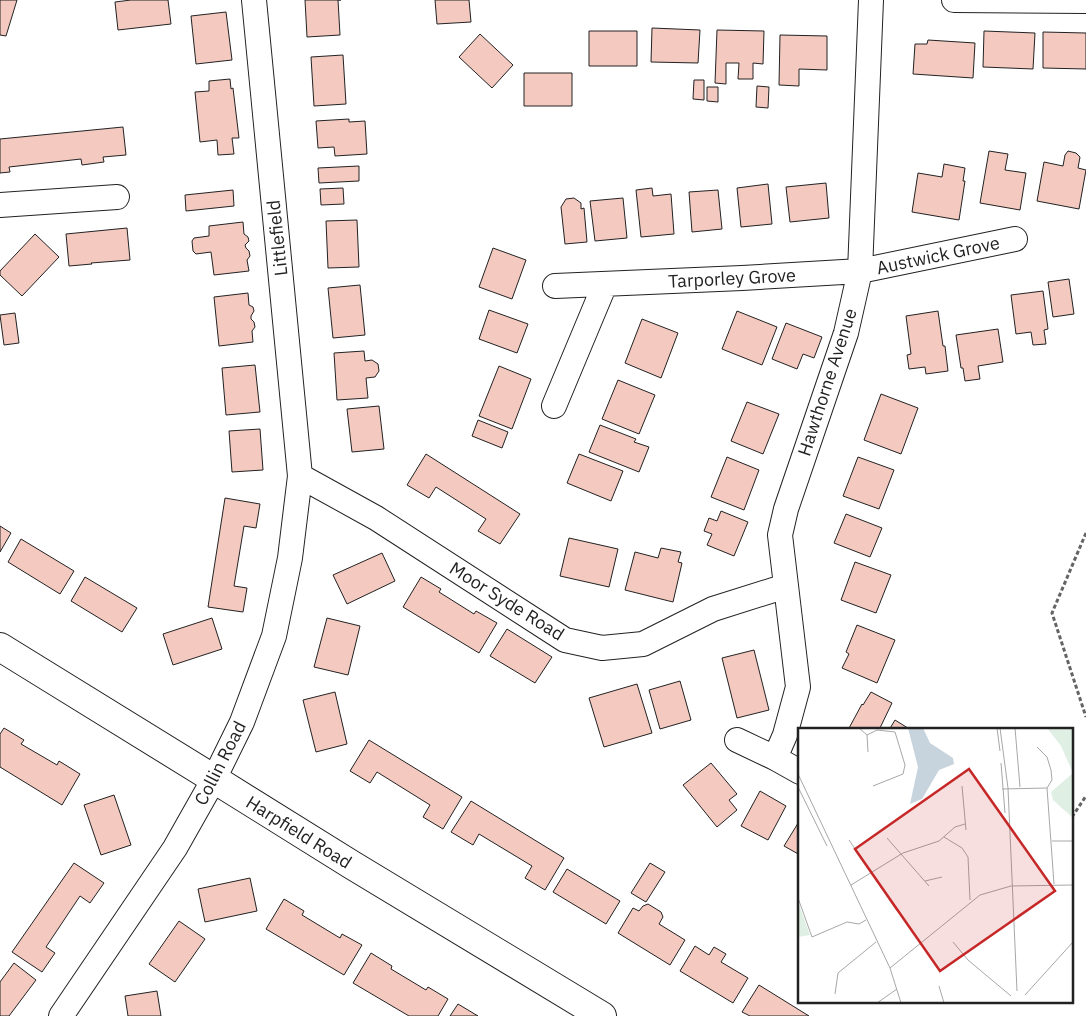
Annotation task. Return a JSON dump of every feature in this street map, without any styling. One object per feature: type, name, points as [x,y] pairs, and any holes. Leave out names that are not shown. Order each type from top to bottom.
[{"type":"street","name":"Littlefield","points":[[254,0],[300,476]]},
{"type":"street","name":"Hawthorne Avenue","points":[[775,758],[786,734],[798,687],[780,535],[786,509],[846,333],[860,271],[871,0]]},
{"type":"street","points":[[954,0],[1086,1]]},
{"type":"street","points":[[0,205],[117,197]]},
{"type":"street","name":"Austwick Grove","points":[[860,271],[1015,239]]},
{"type":"street","name":"Tarporley Grove","points":[[555,286],[860,271]]},
{"type":"street","points":[[554,406],[605,284]]},
{"type":"street","name":"Moor Syde Road","points":[[300,476],[376,518],[566,640],[602,648],[643,644],[713,609],[786,586]]},
{"type":"street","name":"Collin Road","points":[[61,1016],[175,848],[214,778],[242,722],[274,636],[290,558],[300,476]]},
{"type":"street","name":"Harpfield Road","points":[[0,647],[352,865],[602,1015]]},
{"type":"street","points":[[737,740],[798,771]]},
{"type":"path","points":[[1086,533],[1052,613],[1086,717]]},
{"type":"path","points":[[1074,813],[1086,796]]},
{"type":"building","points":[[0,0],[17,0],[6,36],[0,35]]},
{"type":"building","points":[[168,0],[171,24],[118,30],[115,2]]},
{"type":"building","points":[[305,0],[338,0],[340,35],[307,37]]},
{"type":"building","points":[[435,0],[469,0],[471,22],[437,24]]},
{"type":"building","points":[[226,12],[232,60],[196,64],[191,16]]},
{"type":"building","points":[[652,28],[700,30],[698,63],[651,62]]},
{"type":"building","points":[[717,30],[764,31],[763,64],[753,63],[753,79],[738,79],[739,63],[726,63],[726,84],[715,83]]},
{"type":"building","points":[[589,31],[637,31],[637,66],[589,66]]},
{"type":"building","points":[[984,31],[1035,33],[1033,69],[983,67]]},
{"type":"building","points":[[1043,32],[1086,33],[1086,69],[1043,68]]},
{"type":"building","points":[[480,34],[513,65],[492,88],[459,57]]},
{"type":"building","points":[[780,35],[827,36],[827,70],[799,69],[799,86],[779,85]]},
{"type":"building","points":[[928,40],[975,43],[973,78],[913,74],[915,44],[927,44]]},
{"type":"building","points":[[343,55],[346,104],[314,106],[311,57]]},
{"type":"building","points":[[524,73],[572,73],[572,106],[524,106]]},
{"type":"building","points":[[230,79],[231,89],[233,88],[239,138],[232,138],[234,154],[218,155],[217,140],[200,142],[195,92],[209,91],[209,81]]},
{"type":"building","points":[[694,80],[704,80],[704,100],[693,99]]},
{"type":"building","points":[[757,86],[769,87],[768,108],[756,107]]},
{"type":"building","points":[[707,87],[718,87],[718,102],[707,101]]},
{"type":"building","points":[[349,119],[349,122],[365,121],[367,154],[335,156],[334,147],[318,148],[316,121]]},
{"type":"building","points":[[123,127],[126,155],[103,157],[104,162],[82,165],[81,159],[9,167],[10,172],[0,173],[0,139]]},
{"type":"building","points":[[989,151],[1008,154],[1005,170],[1026,173],[1020,210],[980,203]]},
{"type":"building","points":[[1068,151],[1076,153],[1080,157],[1078,168],[1086,170],[1079,209],[1037,201],[1044,162],[1063,166],[1065,155]]},
{"type":"building","points":[[944,164],[965,168],[959,220],[912,212],[918,173],[942,177]]},
{"type":"building","points":[[359,166],[359,181],[319,183],[318,168]]},
{"type":"building","points":[[826,183],[829,218],[790,222],[786,187]]},
{"type":"building","points":[[768,184],[772,224],[741,227],[737,188]]},
{"type":"building","points":[[343,188],[344,204],[321,205],[320,189]]},
{"type":"building","points":[[652,188],[653,196],[671,194],[674,234],[641,237],[636,190]]},
{"type":"building","points":[[233,190],[234,206],[186,211],[185,195]]},
{"type":"building","points":[[718,190],[722,229],[692,232],[689,192]]},
{"type":"building","points":[[574,198],[581,203],[581,209],[584,208],[587,242],[565,244],[561,207],[566,199]]},
{"type":"building","points":[[623,198],[627,238],[595,241],[590,201]]},
{"type":"building","points":[[357,220],[359,267],[328,268],[326,221]]},
{"type":"building","points":[[243,222],[244,234],[248,237],[249,241],[245,245],[250,256],[247,260],[249,271],[214,275],[211,252],[196,254],[193,251],[192,241],[194,238],[209,236],[209,226]]},
{"type":"building","points":[[127,228],[130,260],[69,266],[66,234]]},
{"type":"building","points":[[35,234],[59,257],[22,296],[0,275],[0,271]]},
{"type":"building","points":[[493,248],[526,260],[512,299],[479,287]]},
{"type":"building","points":[[1069,279],[1074,314],[1053,317],[1048,282]]},
{"type":"building","points":[[360,285],[365,335],[333,338],[328,288]]},
{"type":"building","points":[[1043,291],[1048,329],[1044,330],[1046,344],[1033,345],[1031,332],[1016,334],[1011,295]]},
{"type":"building","points":[[248,293],[249,305],[253,307],[254,311],[251,316],[255,327],[252,331],[253,342],[219,346],[214,297]]},
{"type":"building","points":[[489,310],[528,324],[517,353],[479,339]]},
{"type":"building","points":[[737,311],[777,327],[762,365],[722,349]]},
{"type":"building","points":[[938,311],[948,371],[926,374],[925,367],[909,369],[907,355],[911,354],[906,316]]},
{"type":"building","points":[[15,313],[19,343],[4,345],[0,315]]},
{"type":"building","points":[[642,319],[678,333],[661,378],[625,363]]},
{"type":"building","points":[[786,323],[822,337],[814,358],[803,354],[797,369],[772,359]]},
{"type":"building","points":[[998,329],[1003,362],[978,366],[980,379],[965,381],[956,335]]},
{"type":"building","points":[[364,351],[365,361],[372,360],[378,364],[379,371],[375,377],[366,378],[368,398],[337,400],[334,353]]},
{"type":"building","points":[[255,365],[260,412],[226,415],[222,368]]},
{"type":"building","points":[[499,366],[531,379],[512,429],[479,416]]},
{"type":"building","points":[[618,380],[655,395],[639,434],[602,419]]},
{"type":"building","points":[[881,394],[918,408],[901,454],[864,440]]},
{"type":"building","points":[[747,402],[779,414],[763,454],[731,441]]},
{"type":"building","points":[[379,406],[384,449],[352,452],[347,409]]},
{"type":"building","points":[[478,420],[508,432],[502,448],[472,436]]},
{"type":"building","points":[[600,425],[636,439],[634,442],[649,447],[639,472],[589,452]]},
{"type":"building","points":[[260,429],[263,470],[232,472],[229,431]]},
{"type":"building","points":[[426,454],[520,514],[500,544],[478,531],[486,519],[436,487],[429,498],[407,485]]},
{"type":"building","points":[[579,454],[623,471],[611,501],[567,483]]},
{"type":"building","points":[[727,457],[759,470],[744,510],[711,497]]},
{"type":"building","points":[[858,457],[894,470],[879,509],[843,496]]},
{"type":"building","points":[[225,498],[260,504],[256,528],[244,526],[234,586],[247,588],[243,612],[208,607]]},
{"type":"building","points":[[721,511],[748,522],[734,556],[707,545],[712,534],[704,531],[709,518],[717,521]]},
{"type":"building","points":[[846,514],[882,528],[870,557],[834,543]]},
{"type":"building","points":[[0,526],[11,533],[0,552]]},
{"type":"building","points":[[569,538],[618,549],[609,587],[560,576]]},
{"type":"building","points":[[21,539],[74,571],[60,594],[8,562]]},
{"type":"building","points":[[661,548],[681,552],[678,562],[682,563],[673,602],[625,590],[635,552],[658,558]]},
{"type":"building","points":[[382,553],[395,581],[347,604],[333,575]]},
{"type":"building","points":[[855,562],[891,575],[876,613],[841,600]]},
{"type":"building","points":[[85,577],[137,608],[122,632],[71,601]]},
{"type":"building","points":[[421,577],[441,589],[439,592],[474,614],[476,611],[497,623],[479,653],[403,607]]},
{"type":"building","points":[[212,618],[222,649],[173,665],[163,634]]},
{"type":"building","points":[[327,618],[360,626],[348,675],[314,667]]},
{"type":"building","points":[[857,625],[895,640],[877,683],[842,668],[849,654],[846,652]]},
{"type":"building","points":[[507,629],[552,657],[535,683],[490,656]]},
{"type":"building","points":[[754,650],[769,710],[737,718],[722,658]]},
{"type":"building","points":[[680,681],[691,720],[660,729],[649,690]]},
{"type":"building","points":[[637,684],[652,733],[604,747],[589,698]]},
{"type":"building","points":[[335,692],[347,744],[316,752],[303,700]]},
{"type":"building","points":[[871,692],[892,703],[880,728],[849,728]]},
{"type":"building","points":[[895,720],[908,728],[890,728]]},
{"type":"building","points":[[4,728],[24,740],[21,744],[57,765],[59,761],[80,774],[62,805],[0,767],[0,734]]},
{"type":"building","points":[[369,740],[462,797],[443,829],[423,817],[430,805],[377,772],[370,783],[350,771]]},
{"type":"building","points":[[711,763],[737,794],[729,800],[737,810],[717,827],[683,785]]},
{"type":"building","points":[[760,791],[786,806],[768,840],[741,826]]},
{"type":"building","points":[[114,795],[131,845],[101,855],[84,805]]},
{"type":"building","points":[[471,801],[564,858],[545,890],[525,878],[532,866],[479,834],[473,845],[451,832]]},
{"type":"building","points":[[798,823],[798,854],[784,846]]},
{"type":"building","points":[[74,863],[104,883],[90,903],[80,896],[46,947],[55,953],[42,972],[12,952]]},
{"type":"building","points":[[650,863],[665,872],[646,902],[631,893]]},
{"type":"building","points":[[567,869],[620,901],[606,924],[553,892]]},
{"type":"building","points":[[250,878],[257,911],[205,922],[198,889]]},
{"type":"building","points":[[284,899],[304,911],[302,915],[340,938],[342,934],[362,945],[344,975],[266,929]]},
{"type":"building","points":[[648,904],[661,912],[663,917],[659,924],[685,940],[670,965],[618,933],[633,908],[639,911]]},
{"type":"building","points":[[179,921],[205,939],[175,982],[149,964]]},
{"type":"building","points":[[695,946],[709,955],[714,947],[726,954],[721,962],[748,978],[733,1003],[680,971]]},
{"type":"building","points":[[371,953],[392,966],[391,969],[426,990],[428,987],[448,999],[438,1016],[409,1016],[353,983]]},
{"type":"building","points":[[14,963],[36,980],[9,1016],[0,1016],[0,982]]},
{"type":"building","points":[[759,985],[809,1016],[750,1016],[742,1012]]},
{"type":"building","points":[[157,991],[161,1016],[128,1016],[125,996]]},
{"type":"building","points":[[458,1004],[478,1016],[450,1016]]}]
